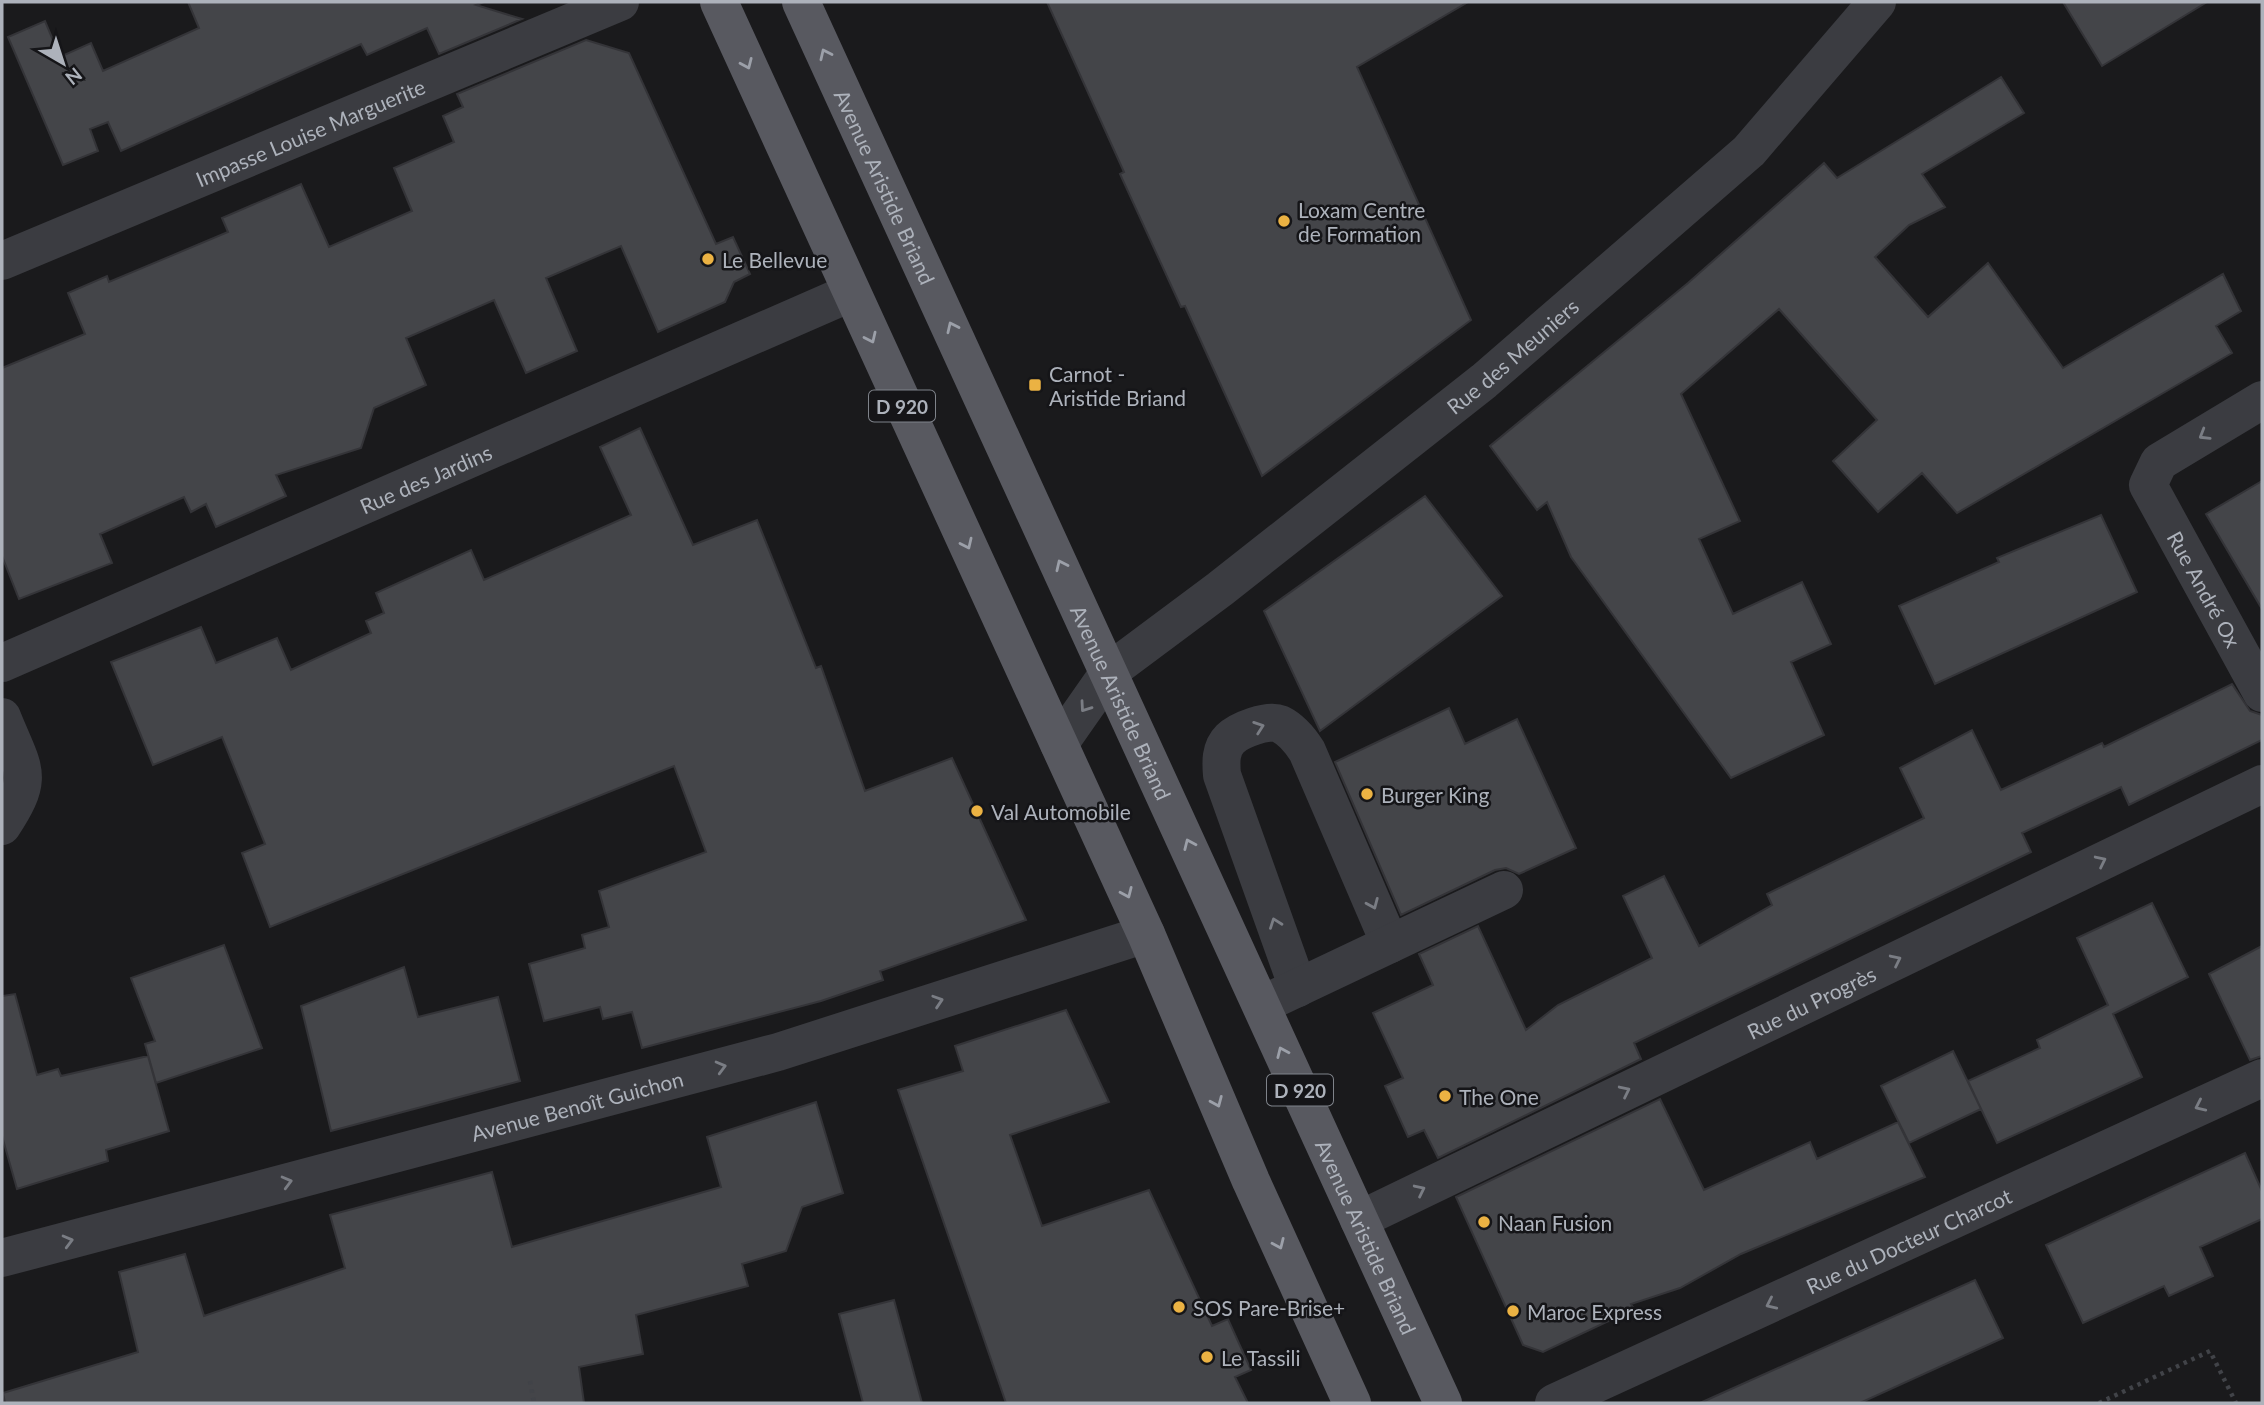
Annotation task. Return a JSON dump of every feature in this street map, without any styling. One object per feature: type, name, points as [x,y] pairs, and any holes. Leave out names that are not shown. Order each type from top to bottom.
[{"type":"main road","name":"D 920","points":[[719,2],[850,293],[1146,934],[1251,1181],[1352,1403]]},
{"type":"main road","name":"Avenue Aristide Briand","points":[[801,2],[1110,671],[1443,1403]]},
{"type":"street","name":"Impasse Louise Marguerite","points":[[2,261],[620,2]]},
{"type":"street","name":"Rue des Meuniers","points":[[1059,744],[1110,671],[1220,589],[1484,381],[1749,151],[1877,2]]},
{"type":"street","name":"Rue des Jardins","points":[[2,663],[850,293]]},
{"type":"street","name":"Rue André Ox","points":[[2262,400],[2159,462],[2148,485],[2262,693]]},
{"type":"street","points":[[2,717],[25,776],[20,799],[2,826]]},
{"type":"street","points":[[1298,988],[1222,775],[1221,756],[1230,739],[1263,723],[1278,723],[1294,734],[1307,751],[1390,944]]},
{"type":"street","name":"Rue du Progrès","points":[[1359,1220],[2262,784]]},
{"type":"street","points":[[1261,1005],[1504,890]]},
{"type":"street","name":"Avenue Benoît Guichon","points":[[2,1258],[778,1052],[1146,934]]},
{"type":"street","name":"Rue du Docteur Charcot","points":[[1554,1403],[2262,1078]]},
{"type":"path","points":[[2099,1403],[2210,1351],[2236,1403]]},
{"type":"path","points":[[530,1381],[534,1403]]},
{"type":"building","points":[[188,2],[484,2],[476,5],[522,19],[439,54],[427,28],[367,55],[361,44],[121,151],[108,122],[90,129],[98,151],[63,165],[8,37],[45,21],[60,57],[91,43],[103,71],[199,28]]},
{"type":"building","name":"Loxam Centre de Formation","points":[[1047,2],[1468,2],[1357,67],[1471,320],[1262,476],[1185,306],[1181,307],[1120,174],[1124,172]]},
{"type":"building","points":[[2063,2],[2207,2],[2102,66]]},
{"type":"building","points":[[586,40],[629,53],[716,244],[733,237],[750,274],[734,282],[725,302],[658,332],[621,246],[546,278],[577,351],[526,373],[494,300],[406,338],[426,385],[374,408],[361,448],[276,475],[286,496],[216,527],[206,504],[191,512],[184,497],[100,534],[112,563],[19,599],[2,556],[2,368],[85,334],[68,293],[107,276],[109,282],[228,232],[222,218],[301,184],[329,247],[412,211],[394,168],[454,142],[443,116],[463,107],[457,94]]},
{"type":"building","points":[[2001,77],[2024,113],[1922,174],[1945,207],[1909,225],[1875,257],[1928,317],[1988,263],[2063,368],[2223,274],[2241,311],[2216,326],[2232,353],[1957,513],[1922,473],[1878,512],[1833,461],[1877,420],[1779,309],[1681,394],[1740,521],[1699,539],[1733,614],[1802,582],[1831,644],[1791,662],[1824,735],[1731,778],[1571,557],[1547,502],[1537,510],[1490,446],[1688,283],[1824,163],[1837,178]]},
{"type":"building","points":[[640,428],[693,545],[757,520],[816,668],[821,666],[865,791],[952,758],[1026,920],[880,971],[883,980],[821,1001],[642,1048],[632,1012],[603,1019],[600,1007],[544,1021],[529,964],[585,948],[582,935],[609,927],[599,891],[706,852],[674,766],[270,927],[242,853],[265,844],[222,737],[153,765],[111,662],[201,627],[216,663],[277,638],[291,670],[371,633],[366,621],[384,613],[376,593],[471,550],[484,580],[631,515],[600,447]]},
{"type":"building","points":[[2262,481],[2262,609],[2206,514]]},
{"type":"building","points":[[1425,496],[1502,596],[1320,731],[1264,611]]},
{"type":"building","points":[[2101,515],[2137,592],[1935,684],[1899,606],[1999,562],[1997,558]]},
{"type":"building","points":[[2232,684],[2250,711],[2262,715],[2262,740],[2129,805],[2121,787],[2022,833],[2031,852],[1634,1043],[1641,1059],[1438,1158],[1424,1130],[1408,1137],[1385,1086],[1403,1078],[1373,1013],[1433,985],[1419,954],[1478,926],[1526,1030],[1558,1005],[1652,958],[1623,896],[1664,876],[1699,946],[1772,905],[1767,894],[1924,818],[1900,768],[1972,730],[2001,790],[2102,743],[2104,747]]},
{"type":"building","points":[[1449,708],[1465,744],[1517,719],[1576,848],[1519,874],[1506,868],[1495,870],[1401,915],[1335,762]]},
{"type":"building","points":[[2152,903],[2188,977],[2113,1014],[2142,1077],[1997,1143],[1968,1081],[2040,1048],[2037,1040],[2108,1005],[2077,938]]},
{"type":"building","points":[[224,945],[262,1048],[156,1083],[145,1044],[155,1041],[131,978]]},
{"type":"building","points":[[2262,946],[2262,1056],[2250,1060],[2209,974]]},
{"type":"building","points":[[404,967],[418,1017],[498,997],[520,1081],[331,1131],[301,1006]]},
{"type":"building","points":[[15,994],[37,1075],[58,1069],[61,1076],[148,1056],[169,1131],[106,1150],[108,1161],[17,1189],[2,1136],[2,996]]},
{"type":"building","points":[[1066,1010],[1109,1102],[1010,1135],[1042,1226],[1149,1190],[1212,1326],[1228,1319],[1251,1370],[1235,1377],[1248,1403],[1006,1403],[898,1090],[963,1071],[955,1046]]},
{"type":"building","points":[[1953,1051],[1981,1109],[1909,1143],[1881,1086]]},
{"type":"building","points":[[1660,1099],[1704,1190],[1810,1142],[1817,1159],[1898,1122],[1925,1177],[1741,1254],[1680,1288],[1631,1304],[1634,1309],[1543,1352],[1523,1345],[1456,1197]]},
{"type":"building","points":[[816,1102],[843,1193],[802,1207],[786,1251],[742,1264],[748,1286],[636,1315],[643,1354],[579,1367],[584,1403],[5,1403],[3,1393],[138,1352],[119,1272],[185,1254],[204,1316],[345,1268],[330,1215],[492,1172],[512,1247],[721,1187],[707,1137]]},
{"type":"building","points":[[2245,1153],[2262,1191],[2262,1219],[2200,1247],[2213,1276],[2169,1296],[2164,1286],[2083,1323],[2046,1245]]},
{"type":"building","points":[[1975,1280],[2003,1338],[1860,1403],[1700,1403]]},
{"type":"building","points":[[894,1300],[922,1403],[863,1403],[839,1314]]},
{"type":"place","name":"Loxam Centre de Formation","points":[[1284,221]]},
{"type":"place","name":"Le Bellevue","points":[[708,259]]},
{"type":"place","name":"Carnot - Aristide Briand","points":[[1035,385]]},
{"type":"place","name":"Burger King","points":[[1367,794]]},
{"type":"place","name":"Val Automobile","points":[[977,811]]},
{"type":"place","name":"The One","points":[[1445,1096]]},
{"type":"place","name":"Naan Fusion","points":[[1484,1222]]},
{"type":"place","name":"SOS Pare-Brise+","points":[[1179,1307]]},
{"type":"place","name":"Maroc Express","points":[[1513,1311]]},
{"type":"place","name":"Le Tassili","points":[[1207,1357]]}]
